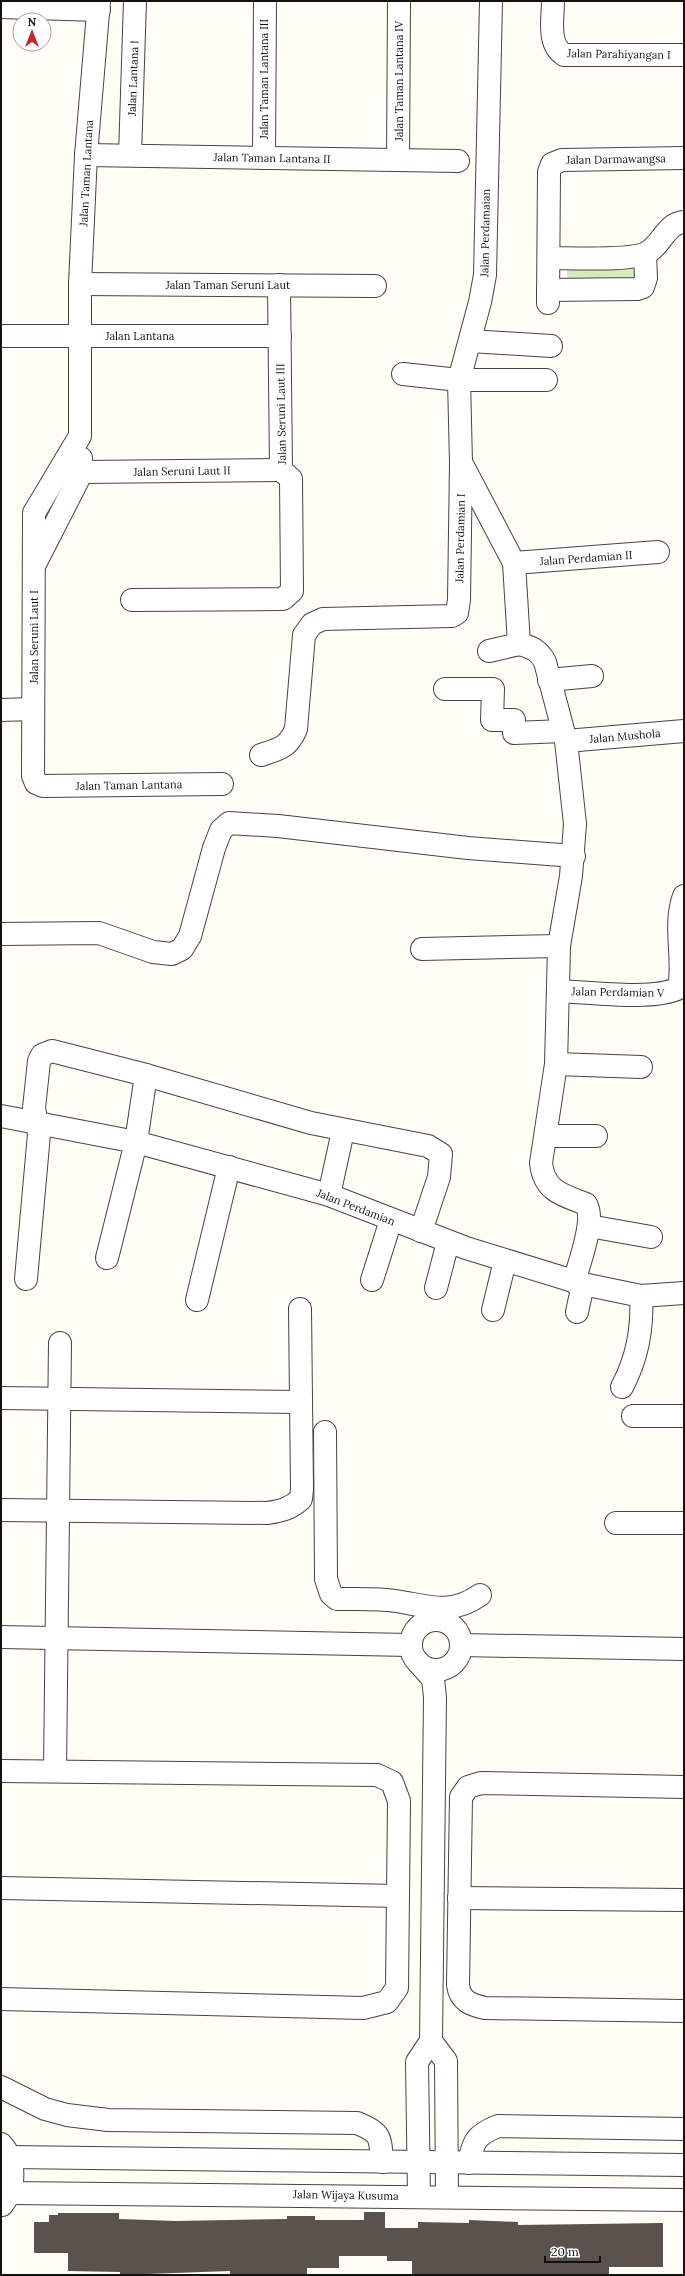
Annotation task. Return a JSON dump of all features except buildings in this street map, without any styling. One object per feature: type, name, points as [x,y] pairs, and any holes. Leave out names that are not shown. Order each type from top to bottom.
[{"type":"street","name":"Jalan Lantana I","points":[[130,156],[135,1]]},
{"type":"street","name":"Jalan Taman Lantana III","points":[[264,158],[265,1]]},
{"type":"street","name":"Jalan Taman Lantana IV","points":[[398,160],[399,1]]},
{"type":"street","name":"Jalan Perdamaian","points":[[461,463],[458,380],[470,341],[485,275],[491,1]]},
{"type":"street","name":"Jalan Parahiyangan I","points":[[553,1],[553,42],[557,50],[564,55],[684,55]]},
{"type":"street","name":"Jalan Taman Lantana","points":[[1,7],[99,6],[86,155],[79,335]]},
{"type":"street","name":"Jalan Taman Lantana II","points":[[86,155],[458,161]]},
{"type":"street","name":"Jalan Darmawangsa","points":[[549,258],[549,172],[552,164],[562,160],[684,158]]},
{"type":"street","points":[[645,254],[646,278],[643,287],[638,289],[548,296],[549,258],[627,257],[645,254],[656,245],[666,232],[684,222]]},
{"type":"street","name":"Jalan Taman Seruni Laut","points":[[80,284],[375,286]]},
{"type":"street","name":"Jalan Seruni Laut III","points":[[132,600],[283,598],[292,591],[291,479],[281,470],[279,285]]},
{"type":"street","points":[[79,335],[80,436],[82,472]]},
{"type":"street","name":"Jalan Lantana","points":[[1,336],[280,336]]},
{"type":"street","points":[[470,341],[551,346]]},
{"type":"street","points":[[403,374],[458,380],[546,380]]},
{"type":"street","name":"Jalan Seruni Laut I","points":[[36,783],[33,776],[34,513],[80,436]]},
{"type":"street","points":[[461,463],[514,563],[519,644]]},
{"type":"street","name":"Jalan Perdamian I","points":[[261,755],[280,749],[290,741],[296,729],[304,635],[312,624],[323,619],[452,616],[457,613],[459,600],[461,463]]},
{"type":"street","name":"Jalan Seruni Laut II","points":[[82,472],[281,470]]},
{"type":"street","name":"Jalan Seruni Laut I","points":[[34,565],[82,472]]},
{"type":"street","name":"Jalan Perdamian II","points":[[514,563],[658,552]]},
{"type":"street","points":[[489,651],[519,644],[533,647],[541,654],[564,736],[575,824],[574,856],[559,946],[556,1064],[541,1164],[546,1184],[586,1204],[589,1213],[589,1226],[578,1283],[577,1312]]},
{"type":"street","points":[[549,680],[592,676]]},
{"type":"street","name":"Jalan Mushola","points":[[444,689],[493,689],[492,720],[514,720],[514,733],[564,736],[684,731]]},
{"type":"street","points":[[1,710],[33,710]]},
{"type":"street","name":"Jalan Taman Lantana","points":[[36,783],[43,786],[222,784]]},
{"type":"street","points":[[1,934],[99,933],[153,952],[172,954],[182,949],[190,936],[214,848],[221,830],[229,823],[278,826],[468,848],[574,856]]},
{"type":"street","name":"Jalan Perdamian V","points":[[558,991],[645,994],[669,993],[678,988],[682,977],[680,920],[684,896]]},
{"type":"street","points":[[422,949],[559,946]]},
{"type":"street","points":[[26,1279],[39,1134],[34,1108],[39,1061],[42,1055],[47,1052],[57,1051],[343,1131],[428,1146],[441,1154],[439,1178],[421,1231]]},
{"type":"street","points":[[556,1064],[641,1067]]},
{"type":"street","points":[[107,1258],[136,1142],[146,1075]]},
{"type":"street","name":"Jalan Perdamian","points":[[1,1116],[136,1142],[329,1195],[448,1242],[578,1283],[641,1296],[684,1293]]},
{"type":"street","points":[[329,1195],[343,1131]]},
{"type":"street","points":[[546,1136],[596,1136]]},
{"type":"street","points":[[197,1300],[229,1167]]},
{"type":"street","points":[[372,1280],[391,1220]]},
{"type":"street","points":[[589,1226],[652,1237]]},
{"type":"street","points":[[436,1288],[448,1242]]},
{"type":"street","points":[[493,1310],[505,1261]]},
{"type":"street","points":[[622,1387],[632,1369],[638,1347],[641,1296]]},
{"type":"street","points":[[1,1510],[266,1513],[284,1510],[301,1499],[300,1309]]},
{"type":"street","points":[[55,1771],[60,1344]]},
{"type":"street","points":[[1,1398],[300,1402]]},
{"type":"street","points":[[633,1416],[684,1416]]},
{"type":"street","points":[[325,1432],[326,1578],[331,1594],[337,1599],[396,1601],[417,1614],[441,1620],[456,1615],[480,1595]]},
{"type":"street","points":[[616,1523],[684,1523]]},
{"type":"street","points":[[417,1614],[414,1633],[414,1654],[433,1680],[435,1696],[431,2041],[417,2062],[419,2197]]},
{"type":"street","points":[[435,1696],[439,1680],[458,1653],[460,1635],[456,1615]]},
{"type":"street","points":[[1,1637],[57,1638],[414,1654]]},
{"type":"street","points":[[458,1653],[684,1649]]},
{"type":"street","points":[[414,1654],[423,1666],[436,1670],[446,1668],[458,1653]]},
{"type":"street","points":[[1,1771],[377,1775],[392,1782],[399,1801],[397,1988],[387,2002],[363,2008],[1,1999]]},
{"type":"street","points":[[684,1787],[481,1783],[468,1787],[461,1796],[458,1898],[458,1985],[459,1994],[469,2004],[485,2008],[684,2011]]},
{"type":"street","points":[[1,1888],[398,1896]]},
{"type":"street","points":[[458,1898],[684,1900]]},
{"type":"street","points":[[431,2041],[446,2061],[445,2083],[448,2163],[447,2197]]},
{"type":"street","points":[[1,2087],[45,2108],[67,2115],[108,2120],[358,2122],[373,2129],[380,2139],[382,2162]]},
{"type":"street","points":[[469,2163],[475,2141],[486,2131],[498,2126],[684,2129]]},
{"type":"street","points":[[5,2199],[13,2175],[5,2150],[418,2163],[684,2165]]},
{"type":"street","name":"Jalan Wijaya Kusuma","points":[[5,2199],[447,2197],[684,2200]]},
{"type":"green space","points":[[567,266],[634,268],[636,285],[567,283]]}]
